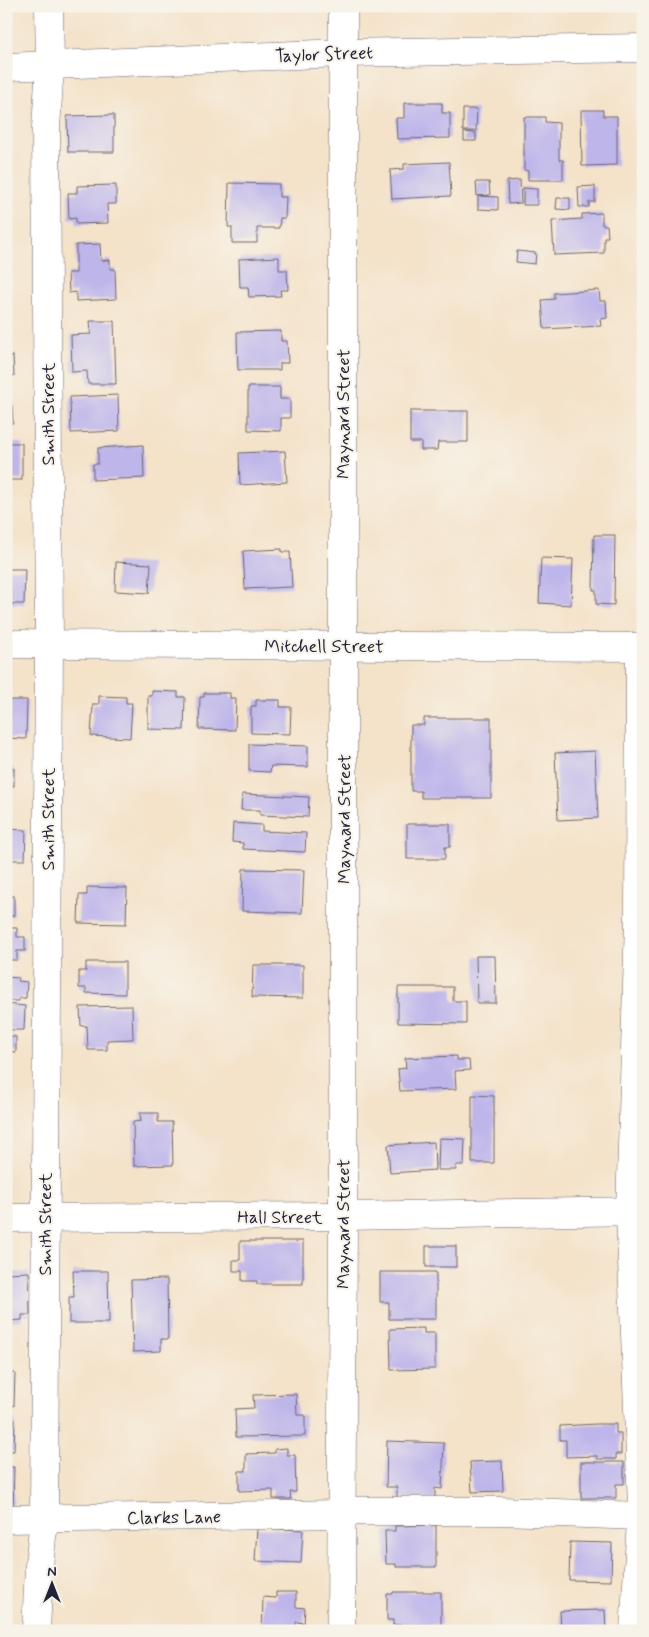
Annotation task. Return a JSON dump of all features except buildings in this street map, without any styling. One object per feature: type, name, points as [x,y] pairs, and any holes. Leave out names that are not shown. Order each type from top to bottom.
[{"type":"street","name":"Smith Street","points":[[36,1631],[39,1566],[44,1518],[49,644],[46,128],[50,64],[49,6]]},
{"type":"street","name":"Maynard Street","points":[[341,1631],[344,646],[343,6]]},
{"type":"street","name":"Taylor Street","points":[[6,66],[342,53],[643,48]]},
{"type":"street","name":"Mitchell Street","points":[[6,644],[641,647]]},
{"type":"street","points":[[634,1631],[642,1509],[636,1211],[641,647]]},
{"type":"street","name":"Hall Street","points":[[6,1218],[343,1216],[636,1211]]},
{"type":"street","name":"Clarks Lane","points":[[6,1519],[642,1509]]}]
